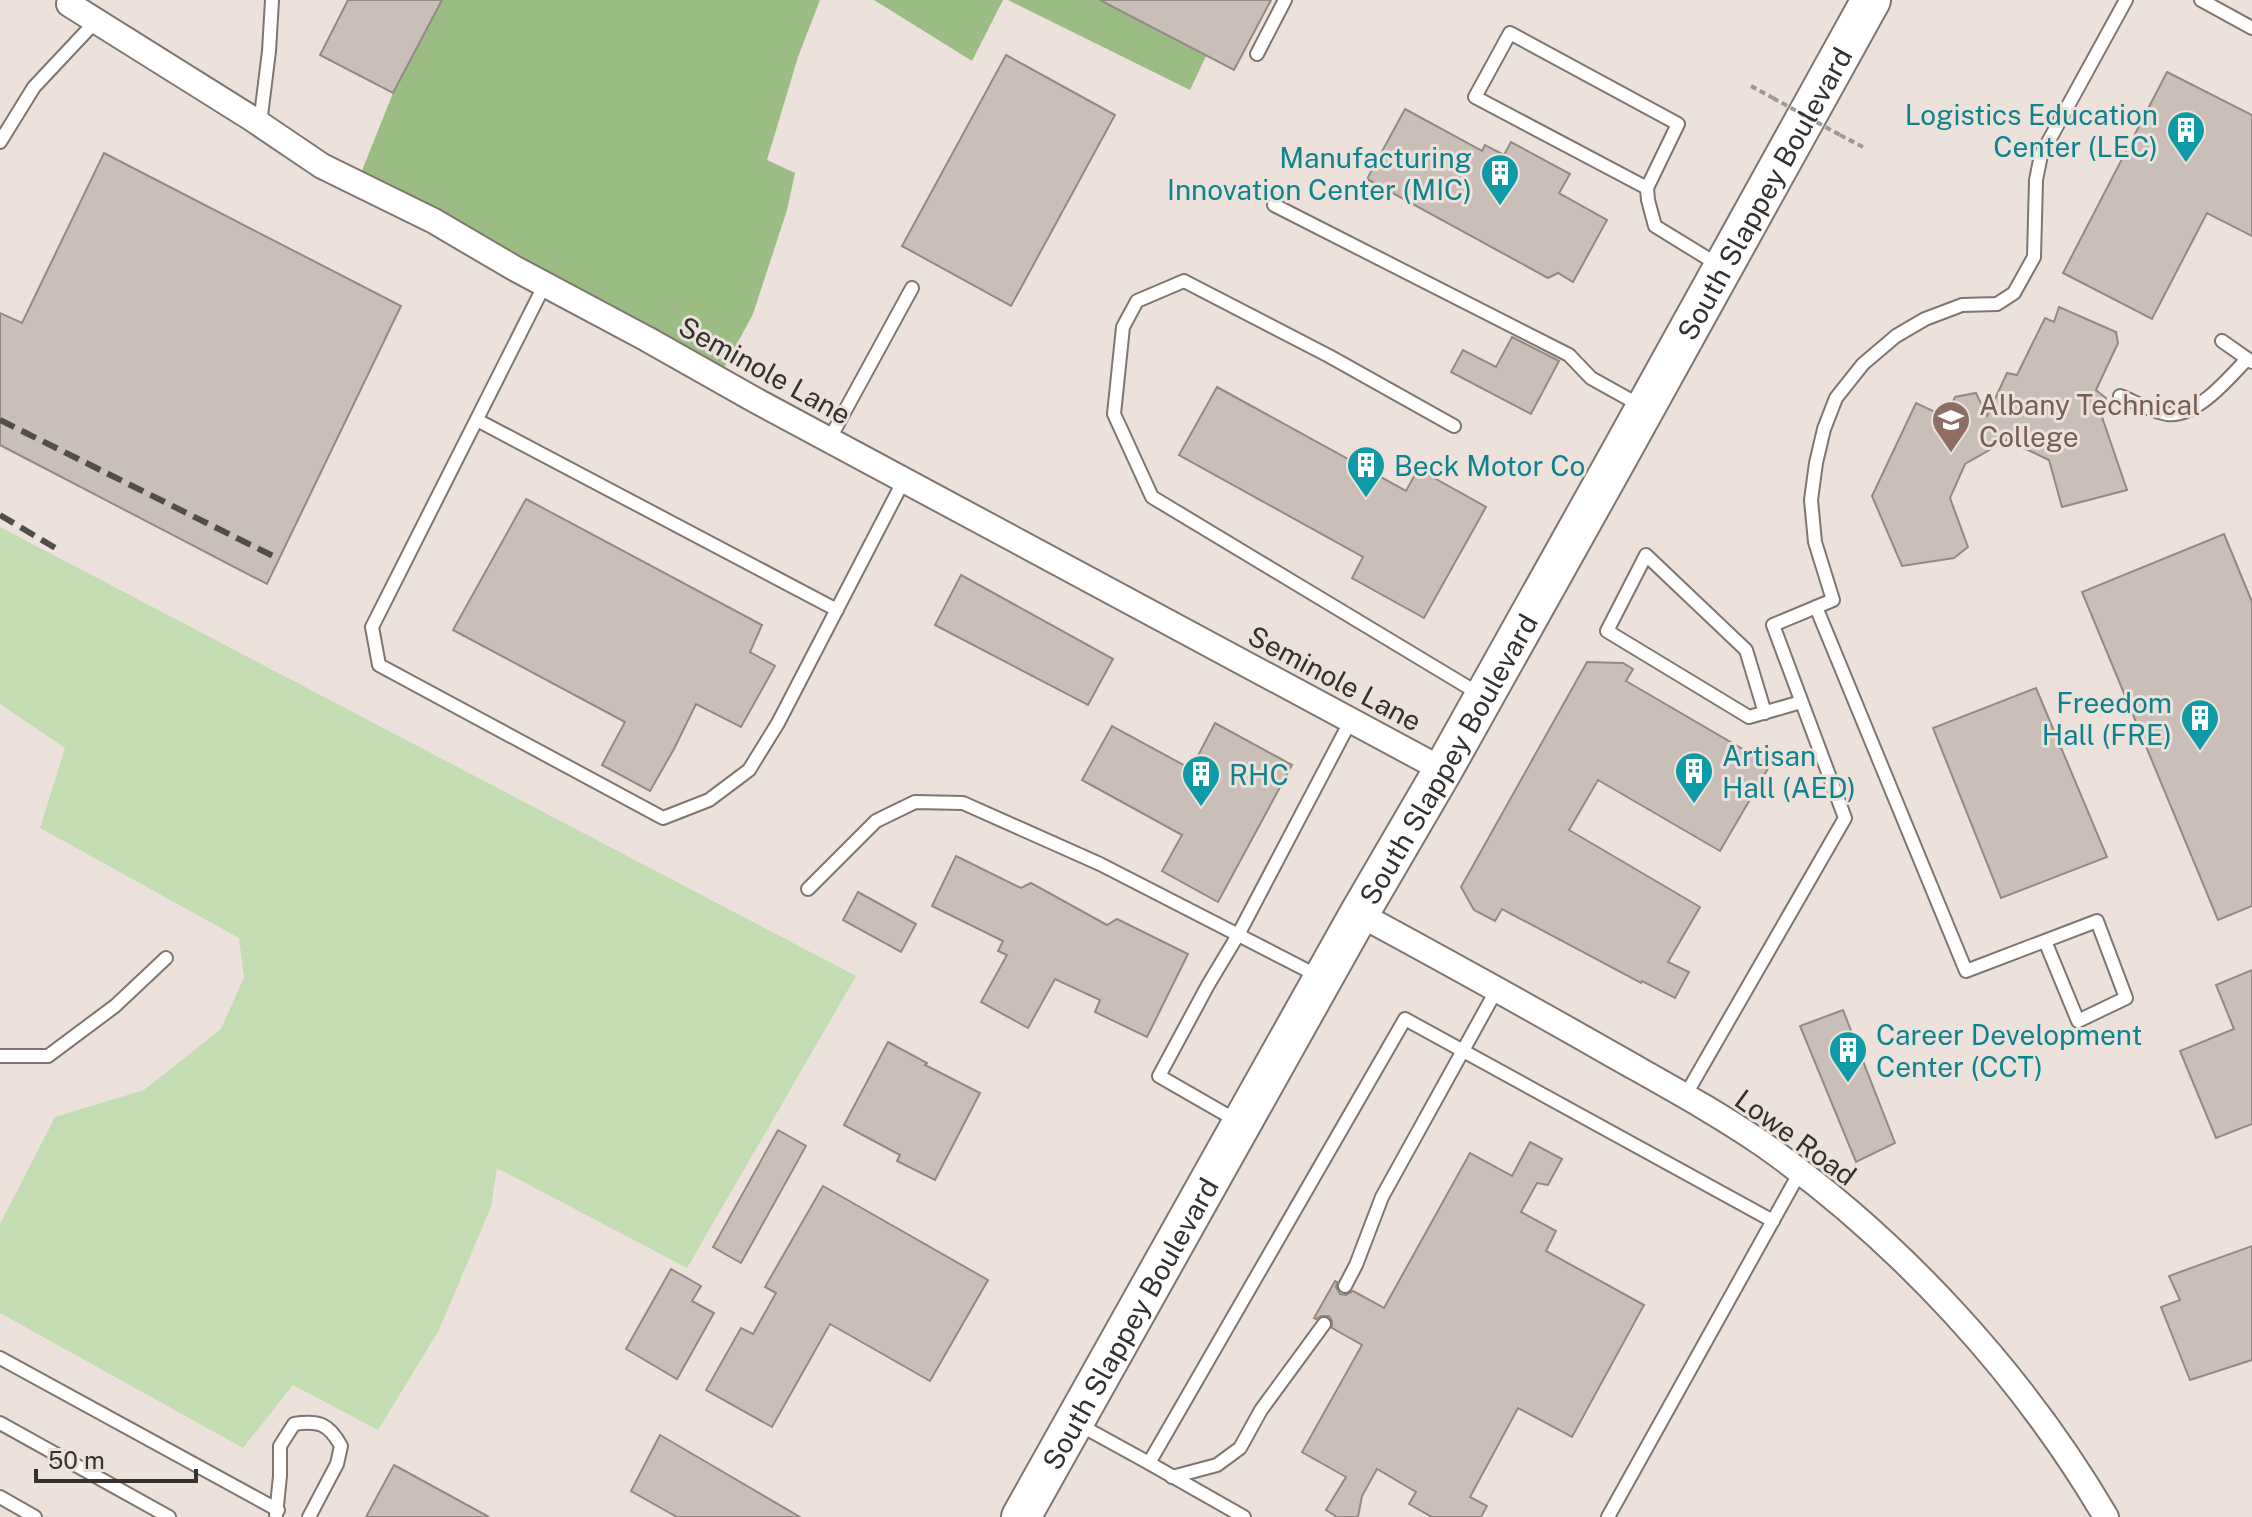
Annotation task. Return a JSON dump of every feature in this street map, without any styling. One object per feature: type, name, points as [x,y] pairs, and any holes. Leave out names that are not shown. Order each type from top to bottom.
[{"type":"main road","name":"South Slappey Boulevard","points":[[1021,1517],[1484,697],[1871,0]]},
{"type":"street","name":"Seminole Lane","points":[[69,4],[322,166],[434,221],[829,440],[1443,770]]},
{"type":"street","name":"Lowe Road","points":[[1359,914],[1685,1096],[1800,1172],[1912,1271],[1982,1345],[2058,1441],[2106,1517]]},
{"type":"lane","points":[[260,124],[272,0]]},
{"type":"lane","points":[[1257,54],[1285,0]]},
{"type":"lane","points":[[1685,1096],[1845,818],[1773,625],[1833,600],[1815,542],[1811,500],[1824,429],[1836,398],[1863,364],[1905,330],[1962,305],[1997,304],[2014,293],[2034,257],[2036,180],[2041,155],[2126,0]]},
{"type":"lane","points":[[2201,0],[2252,28]]},
{"type":"lane","points":[[0,142],[34,87],[96,21]]},
{"type":"lane","points":[[1647,188],[1475,97],[1510,33],[1678,124],[1647,188],[1655,226],[1723,268]]},
{"type":"lane","points":[[1274,205],[1569,355],[1591,378],[1645,408]]},
{"type":"lane","points":[[1454,426],[1329,356],[1184,281],[1137,301],[1123,327],[1114,414],[1152,497],[1484,697]]},
{"type":"lane","points":[[545,284],[372,627],[379,665],[663,818],[709,800],[749,770],[778,723],[904,480]]},
{"type":"lane","points":[[829,440],[912,288]]},
{"type":"lane","points":[[2120,396],[2170,414],[2182,413],[2196,406],[2250,360],[2222,341]]},
{"type":"lane","points":[[477,420],[837,610]]},
{"type":"lane","points":[[1765,713],[1746,650],[1646,555],[1607,631],[1749,717],[1765,713],[1801,702]]},
{"type":"lane","points":[[1816,607],[1966,971],[2097,921],[2126,998],[2078,1021],[2045,941]]},
{"type":"lane","points":[[1241,1124],[1159,1076],[1238,935],[1351,720]]},
{"type":"lane","points":[[808,889],[876,821],[915,802],[963,803],[1100,864],[1323,978]]},
{"type":"lane","points":[[0,1057],[48,1056],[115,1006],[166,958]]},
{"type":"lane","points":[[1345,1286],[1382,1197],[1497,989]]},
{"type":"lane","points":[[1149,1463],[1405,1019],[1773,1221]]},
{"type":"lane","points":[[1608,1517],[1800,1172]]},
{"type":"lane","points":[[1172,1477],[1217,1465],[1240,1448],[1261,1410],[1324,1324]]},
{"type":"lane","points":[[0,1358],[276,1513],[280,1446],[294,1424],[311,1421],[332,1430],[341,1446],[337,1464],[309,1517]]},
{"type":"lane","points":[[1074,1422],[1244,1517]]},
{"type":"lane","points":[[0,1423],[169,1517]]},
{"type":"lane","points":[[0,1497],[35,1517]]},
{"type":"path","points":[[1751,86],[1865,148]]},
{"type":"green space","points":[[442,0],[820,0],[798,57],[767,160],[795,173],[787,210],[753,314],[718,379],[357,183],[393,93]]},
{"type":"green space","points":[[874,0],[1003,0],[972,61]]},
{"type":"green space","points":[[1008,0],[1100,0],[1206,56],[1190,90]]},
{"type":"green space","points":[[0,527],[856,976],[687,1268],[497,1168],[491,1207],[439,1330],[378,1430],[293,1385],[243,1448],[0,1313],[0,1224],[55,1117],[144,1090],[221,1029],[244,977],[239,938],[40,828],[65,748],[0,704]]},
{"type":"building","points":[[348,0],[442,0],[393,93],[320,55]]},
{"type":"building","points":[[1100,0],[1271,0],[1234,70]]},
{"type":"building","points":[[1006,55],[1115,115],[1011,306],[902,246]]},
{"type":"building","name":"Logistics Education Center (LEC)","points":[[2167,72],[2252,115],[2252,236],[2207,213],[2152,319],[2063,273]]},
{"type":"building","name":"Manufacturing Innovation Center (MIC)","points":[[1405,109],[1482,151],[1485,145],[1504,155],[1511,142],[1570,174],[1559,193],[1607,220],[1573,282],[1558,273],[1548,278],[1367,179]]},
{"type":"building","points":[[104,153],[401,306],[267,584],[0,445],[0,313],[22,323]]},
{"type":"building","points":[[2059,307],[2116,332],[2118,343],[2096,390],[2106,398],[2101,414],[2127,490],[2062,507],[2049,460],[2007,440],[1965,464],[1950,498],[1968,547],[1954,558],[1902,566],[1872,496],[1916,403],[1937,413],[1951,406],[1955,397],[1976,393],[1987,416],[2007,373],[2017,375],[2045,318],[2054,322]]},
{"type":"building","points":[[1512,337],[1559,361],[1531,414],[1451,372],[1463,350],[1496,367]]},
{"type":"building","name":"Beck Motor Co","points":[[1217,387],[1406,491],[1418,469],[1486,507],[1424,618],[1352,578],[1363,557],[1179,455]]},
{"type":"building","points":[[526,499],[762,625],[750,652],[775,666],[741,727],[696,704],[650,791],[602,765],[625,722],[453,630]]},
{"type":"building","name":"Freedom Hall (FRE)","points":[[2224,534],[2252,602],[2252,906],[2218,920],[2082,592]]},
{"type":"building","points":[[961,575],[1113,659],[1088,705],[935,625]]},
{"type":"building","name":"Artisan Hall (AED)","points":[[1587,662],[1623,663],[1633,669],[1626,681],[1770,765],[1720,851],[1598,780],[1569,830],[1700,907],[1668,962],[1689,972],[1675,998],[1502,909],[1495,921],[1474,910],[1461,887]]},
{"type":"building","points":[[2036,688],[2107,857],[2001,898],[1933,728]]},
{"type":"building","name":"RHC","points":[[1215,723],[1292,765],[1218,902],[1162,871],[1182,835],[1082,780],[1112,726],[1191,769]]},
{"type":"building","points":[[956,856],[1021,888],[1031,883],[1107,925],[1117,919],[1188,954],[1147,1037],[1095,1012],[1100,1000],[1055,979],[1028,1028],[981,1002],[1007,955],[998,951],[1003,941],[932,906]]},
{"type":"building","points":[[858,892],[916,924],[901,952],[843,920]]},
{"type":"building","points":[[2252,970],[2252,1124],[2216,1138],[2180,1051],[2234,1029],[2216,985]]},
{"type":"building","name":"Career Development Center (CCT)","points":[[1843,1010],[1895,1143],[1856,1162],[1800,1026]]},
{"type":"building","points":[[888,1042],[980,1093],[935,1180],[897,1161],[900,1155],[844,1125]]},
{"type":"building","points":[[778,1130],[806,1146],[741,1263],[713,1247]]},
{"type":"building","points":[[1530,1142],[1562,1159],[1548,1185],[1537,1183],[1521,1212],[1556,1231],[1546,1251],[1644,1305],[1572,1437],[1518,1408],[1470,1497],[1487,1506],[1481,1517],[1432,1517],[1409,1504],[1416,1492],[1377,1469],[1362,1496],[1358,1517],[1337,1517],[1326,1510],[1346,1477],[1302,1452],[1362,1345],[1332,1328],[1329,1316],[1314,1318],[1335,1281],[1340,1294],[1353,1291],[1384,1308],[1470,1153],[1512,1176]]},
{"type":"building","points":[[823,1186],[988,1280],[930,1381],[830,1324],[772,1427],[706,1390],[741,1328],[753,1334],[776,1293],[765,1287]]},
{"type":"building","points":[[2252,1246],[2252,1360],[2190,1380],[2161,1307],[2180,1300],[2169,1276]]},
{"type":"building","points":[[671,1269],[701,1286],[692,1301],[714,1313],[677,1379],[626,1349]]},
{"type":"building","points":[[660,1435],[800,1517],[677,1517],[631,1491]]},
{"type":"building","points":[[394,1465],[489,1517],[366,1517]]},
{"type":"railway","points":[[0,420],[275,557]]},
{"type":"railway","points":[[0,515],[57,549]]},
{"type":"place","name":"Logistics Education Center (LEC)","points":[[2186,164]]},
{"type":"place","name":"Manufacturing Innovation Center (MIC)","points":[[1500,207]]},
{"type":"place","name":"Albany Technical College","points":[[1951,454]]},
{"type":"place","name":"Beck Motor Co","points":[[1366,499]]},
{"type":"place","name":"Freedom Hall (FRE)","points":[[2200,752]]},
{"type":"place","name":"Artisan Hall (AED)","points":[[1694,805]]},
{"type":"place","name":"RHC","points":[[1201,808]]},
{"type":"place","name":"Career Development Center (CCT)","points":[[1848,1084]]}]
